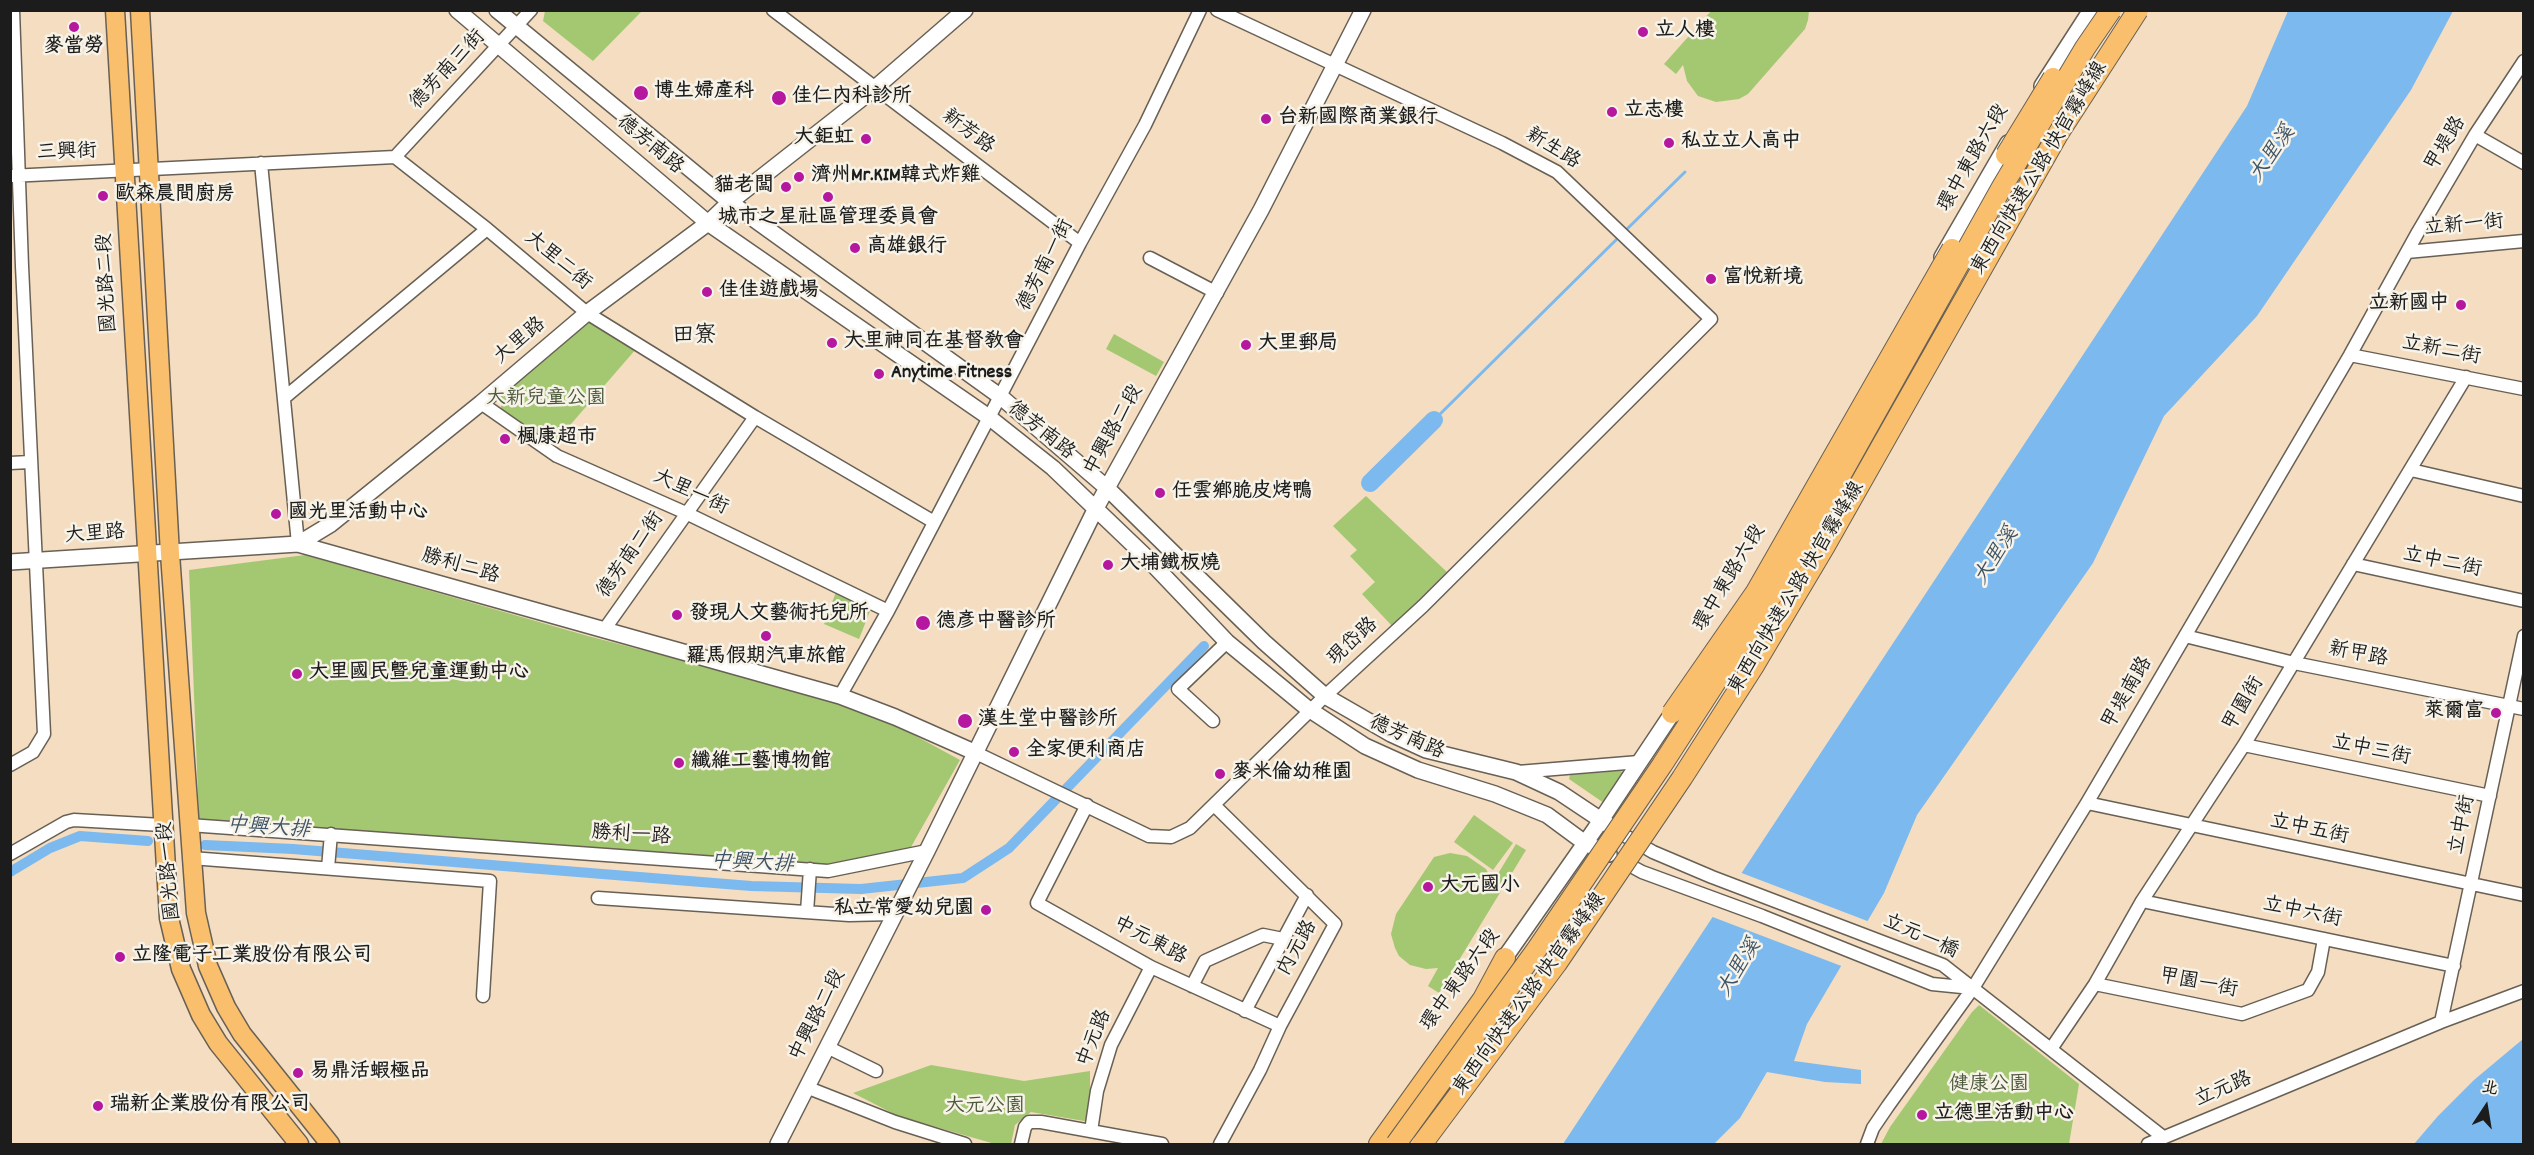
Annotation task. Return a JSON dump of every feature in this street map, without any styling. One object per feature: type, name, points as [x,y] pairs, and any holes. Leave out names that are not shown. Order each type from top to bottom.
[{"type":"highway","points":[[1672,713],[1756,592],[2031,110],[2097,10]]},
{"type":"highway","name":"東西向快速公路 快官霧峰線","points":[[1396,1144],[1544,940],[1784,578],[2002,187],[2085,48],[2111,10]]},
{"type":"highway","name":"東西向快速公路 快官霧峰線","points":[[1422,1144],[1557,963],[1682,778],[1749,673],[1825,546],[2058,134],[2138,10]]},
{"type":"highway","points":[[1379,1144],[1483,999],[1505,958]]},
{"type":"main road","name":"國光路二段","points":[[115,10],[148,554]]},
{"type":"main road","points":[[140,10],[170,554]]},
{"type":"main road","name":"國光路一段","points":[[148,554],[162,825],[169,918],[176,951],[190,993],[218,1043],[299,1144]]},
{"type":"main road","name":"國光路一段","points":[[170,554],[191,858],[196,914],[202,946],[226,1007],[242,1034],[330,1144]]},
{"type":"street","points":[[10,765],[33,752],[44,734],[15,175],[13,10]]},
{"type":"street","name":"德芳南路","points":[[457,10],[708,223],[990,418],[1053,468],[1145,556],[1227,642],[1311,711],[1365,746],[1418,770],[1495,794],[1547,815],[1585,843],[1609,854]]},
{"type":"street","name":"德芳南路","points":[[497,10],[730,202],[1001,397],[1107,488],[1264,642],[1325,696],[1392,734],[1426,750],[1516,772],[1559,792],[1622,834]]},
{"type":"street","name":"德芳南三街","points":[[395,157],[531,10]]},
{"type":"street","name":"新芳路","points":[[774,10],[1080,243]]},
{"type":"street","name":"大里路","points":[[10,562],[170,554],[298,544],[331,524],[481,403],[587,313],[708,223],[730,202],[875,88],[965,10]]},
{"type":"street","name":"德芳南一街","points":[[840,696],[888,611],[1080,243],[1145,125],[1200,10]]},
{"type":"street","name":"新生路","points":[[1217,10],[1502,143],[1557,172],[1711,319]]},
{"type":"street","name":"中興路二段","points":[[778,1144],[1096,508],[1217,293],[1336,67],[1363,10]]},
{"type":"street","name":"環中東路六段","points":[[1369,1144],[1505,958],[1672,713],[1755,581],[2038,93],[2091,10]]},
{"type":"street","points":[[1402,1144],[1609,854],[1772,613],[1859,462],[2009,189],[2119,10]]},
{"type":"street","name":"甲堤路","points":[[2407,252],[2475,135],[2523,61]]},
{"type":"street","points":[[2038,93],[2059,105]]},
{"type":"street","points":[[2475,135],[2523,163]]},
{"type":"street","points":[[125,171],[395,157]]},
{"type":"street","name":"大里二街","points":[[395,157],[487,229],[587,313],[756,417],[934,522]]},
{"type":"street","points":[[261,163],[298,544]]},
{"type":"street","name":"三興街","points":[[15,175],[125,171]]},
{"type":"street","points":[[284,398],[487,229]]},
{"type":"street","name":"立新一街","points":[[2407,252],[2523,242]]},
{"type":"street","name":"甲堤南路","points":[[1867,1144],[1888,1106],[1974,988],[2088,803],[2350,355],[2407,252]]},
{"type":"street","points":[[1150,258],[1217,293]]},
{"type":"street","name":"現岱路","points":[[974,752],[1149,836],[1171,837],[1190,828],[1325,696],[1423,606],[1711,319]]},
{"type":"street","name":"立新二街","points":[[2350,355],[2523,389]]},
{"type":"street","name":"甲園街","points":[[2051,1049],[2095,984],[2142,901],[2244,745],[2466,377]]},
{"type":"street","name":"大里一街","points":[[481,403],[557,456],[686,513],[888,611]]},
{"type":"street","name":"德芳南二街","points":[[604,630],[756,417]]},
{"type":"street","points":[[10,463],[30,462]]},
{"type":"street","points":[[2411,470],[2523,496]]},
{"type":"street","name":"勝利二路","points":[[298,544],[840,696],[895,717],[974,752]]},
{"type":"street","name":"立中二街","points":[[2353,564],[2523,602]]},
{"type":"street","name":"新甲路","points":[[2185,636],[2294,663],[2523,709]]},
{"type":"street","name":"立中街","points":[[2441,1022],[2523,636]]},
{"type":"street","points":[[1213,721],[1178,689],[1227,642]]},
{"type":"street","name":"立中三街","points":[[2244,745],[2490,796]]},
{"type":"street","points":[[1516,772],[1639,762]]},
{"type":"street","name":"立中五街","points":[[2088,803],[2523,895]]},
{"type":"street","name":"內元路","points":[[1214,805],[1335,924],[1220,1144]]},
{"type":"street","name":"中元東路","points":[[1087,806],[1037,903],[1151,967],[1280,1026]]},
{"type":"street","points":[[10,854],[66,822],[74,820],[162,825]]},
{"type":"street","name":"勝利一路","points":[[189,825],[828,871],[927,850]]},
{"type":"street","points":[[328,868],[331,834]]},
{"type":"street","name":"立元一橋","points":[[1622,834],[1653,852],[1943,965],[1955,981]]},
{"type":"street","name":"立元一橋","points":[[1609,854],[1642,872],[1762,916],[1932,984],[1955,981],[1974,988]]},
{"type":"street","points":[[191,858],[490,881],[483,996]]},
{"type":"street","points":[[807,912],[810,869]]},
{"type":"street","points":[[1245,1011],[1306,895]]},
{"type":"street","points":[[598,898],[849,915],[896,910]]},
{"type":"street","name":"立中六街","points":[[2142,901],[2454,966]]},
{"type":"street","points":[[1192,986],[1205,961],[1263,935],[1283,939]]},
{"type":"street","name":"甲園一街","points":[[2095,984],[2242,1014],[2308,990],[2318,972],[2324,939]]},
{"type":"street","name":"中元路","points":[[1091,1131],[1097,1091],[1111,1045],[1151,967]]},
{"type":"street","points":[[1974,988],[2163,1137],[2148,1144]]},
{"type":"street","name":"立元路","points":[[2163,1137],[2441,1022],[2523,991]]},
{"type":"street","points":[[826,1047],[876,1071]]},
{"type":"street","points":[[806,1087],[895,1122],[965,1144]]},
{"type":"street","points":[[1021,1144],[1025,1127],[1029,1122],[1162,1144]]},
{"type":"green space","points":[[545,10],[642,11],[593,61],[543,21]]},
{"type":"green space","points":[[1712,10],[1809,11],[1805,29],[1748,94],[1739,99],[1716,102],[1698,96],[1687,81],[1683,65],[1676,74],[1664,64]]},
{"type":"green space","name":"大新兒童公園","points":[[587,317],[636,349],[552,446],[501,413],[501,390]]},
{"type":"green space","points":[[1114,334],[1164,362],[1156,376],[1106,349]]},
{"type":"green space","points":[[1366,496],[1447,572],[1393,627],[1362,594],[1375,582],[1350,556],[1357,550],[1333,526]]},
{"type":"green space","points":[[305,555],[588,636],[836,700],[892,723],[960,760],[911,847],[829,865],[199,820],[189,570]]},
{"type":"green space","points":[[836,592],[872,606],[859,639],[824,624]]},
{"type":"green space","points":[[1623,772],[1604,803],[1569,779],[1570,775]]},
{"type":"green space","points":[[1474,815],[1513,843],[1493,870],[1454,842]]},
{"type":"green space","points":[[1516,844],[1526,850],[1439,993],[1428,986],[1438,968],[1426,969],[1410,965],[1399,956],[1391,934],[1396,914],[1434,857],[1450,853],[1467,856],[1486,869],[1493,882]]},
{"type":"green space","name":"健康公園","points":[[1979,1005],[2079,1084],[2069,1144],[1881,1144],[1890,1127]]},
{"type":"green space","name":"大元公園","points":[[931,1065],[1024,1081],[1090,1071],[1090,1122],[1031,1112],[1015,1125],[1011,1144],[995,1144],[898,1116],[853,1093]]},
{"type":"water","name":"大里溪","points":[[2288,11],[2453,11],[2411,90],[2257,316],[2164,416],[2093,563],[1917,815],[1884,893],[1807,1024],[1794,1061],[1861,1070],[1861,1084],[1825,1082],[1767,1072],[1740,1118],[1714,1144],[1563,1144],[2247,106]]},
{"type":"water","points":[[2523,1039],[2523,1144],[2414,1144],[2474,1080]]},
{"type":"pier","points":[[1739,872],[1870,922],[1844,967],[1710,916]]},
{"type":"waterway","points":[[1625,231],[1685,172]]},
{"type":"waterway","points":[[1434,420],[1620,236]]},
{"type":"waterway","points":[[1370,483],[1434,420]]},
{"type":"waterway","name":"中興大排","points":[[205,845],[293,849],[751,886],[861,889],[963,878],[1009,848],[1204,646]]},
{"type":"waterway","name":"中興大排","points":[[10,872],[50,848],[80,836],[148,841]]},
{"type":"place","name":"麥當勞","points":[[74,27]]},
{"type":"place","name":"立人樓","points":[[1643,32]]},
{"type":"place","name":"博生婦產科","points":[[641,93]]},
{"type":"place","name":"佳仁內科診所","points":[[779,98]]},
{"type":"place","name":"立志樓","points":[[1612,112]]},
{"type":"place","name":"台新國際商業銀行","points":[[1266,119]]},
{"type":"place","name":"大鉅虹","points":[[866,139]]},
{"type":"place","name":"私立立人高中","points":[[1669,143]]},
{"type":"place","name":"濟州Mr.KIM韓式炸雞","points":[[799,177]]},
{"type":"place","name":"貓老闆","points":[[786,187]]},
{"type":"place","name":"歐森晨間廚房","points":[[103,196]]},
{"type":"place","name":"城市之星社區管理委員會","points":[[828,197]]},
{"type":"place","name":"高雄銀行","points":[[855,248]]},
{"type":"place","name":"富悅新境","points":[[1711,279]]},
{"type":"place","name":"佳佳遊戲場","points":[[707,292]]},
{"type":"place","name":"立新國中","points":[[2461,305]]},
{"type":"place","name":"大里神同在基督教會","points":[[832,343]]},
{"type":"place","name":"大里郵局","points":[[1246,345]]},
{"type":"place","name":"Anytime Fitness","points":[[879,374]]},
{"type":"place","name":"楓康超市","points":[[505,439]]},
{"type":"place","name":"任雲鄉脆皮烤鴨","points":[[1160,493]]},
{"type":"place","name":"國光里活動中心","points":[[276,514]]},
{"type":"place","name":"大埔鐵板燒","points":[[1108,565]]},
{"type":"place","name":"發現人文藝術托兒所","points":[[677,615]]},
{"type":"place","name":"德彥中醫診所","points":[[923,623]]},
{"type":"place","name":"羅馬假期汽車旅館","points":[[766,636]]},
{"type":"place","name":"大里國民暨兒童運動中心","points":[[297,674]]},
{"type":"place","name":"萊爾富","points":[[2496,713]]},
{"type":"place","name":"漢生堂中醫診所","points":[[965,721]]},
{"type":"place","name":"全家便利商店","points":[[1014,752]]},
{"type":"place","name":"纖維工藝博物館","points":[[679,763]]},
{"type":"place","name":"麥米倫幼稚園","points":[[1220,774]]},
{"type":"place","name":"大元國小","points":[[1428,887]]},
{"type":"place","name":"私立常愛幼兒園","points":[[986,910]]},
{"type":"place","name":"立隆電子工業股份有限公司","points":[[120,957]]},
{"type":"place","name":"易鼎活蝦極品","points":[[298,1073]]},
{"type":"place","name":"瑞新企業股份有限公司","points":[[98,1106]]},
{"type":"place","name":"立德里活動中心","points":[[1922,1115]]},
{"type":"district","name":"田寮","points":[[694,338]]}]
